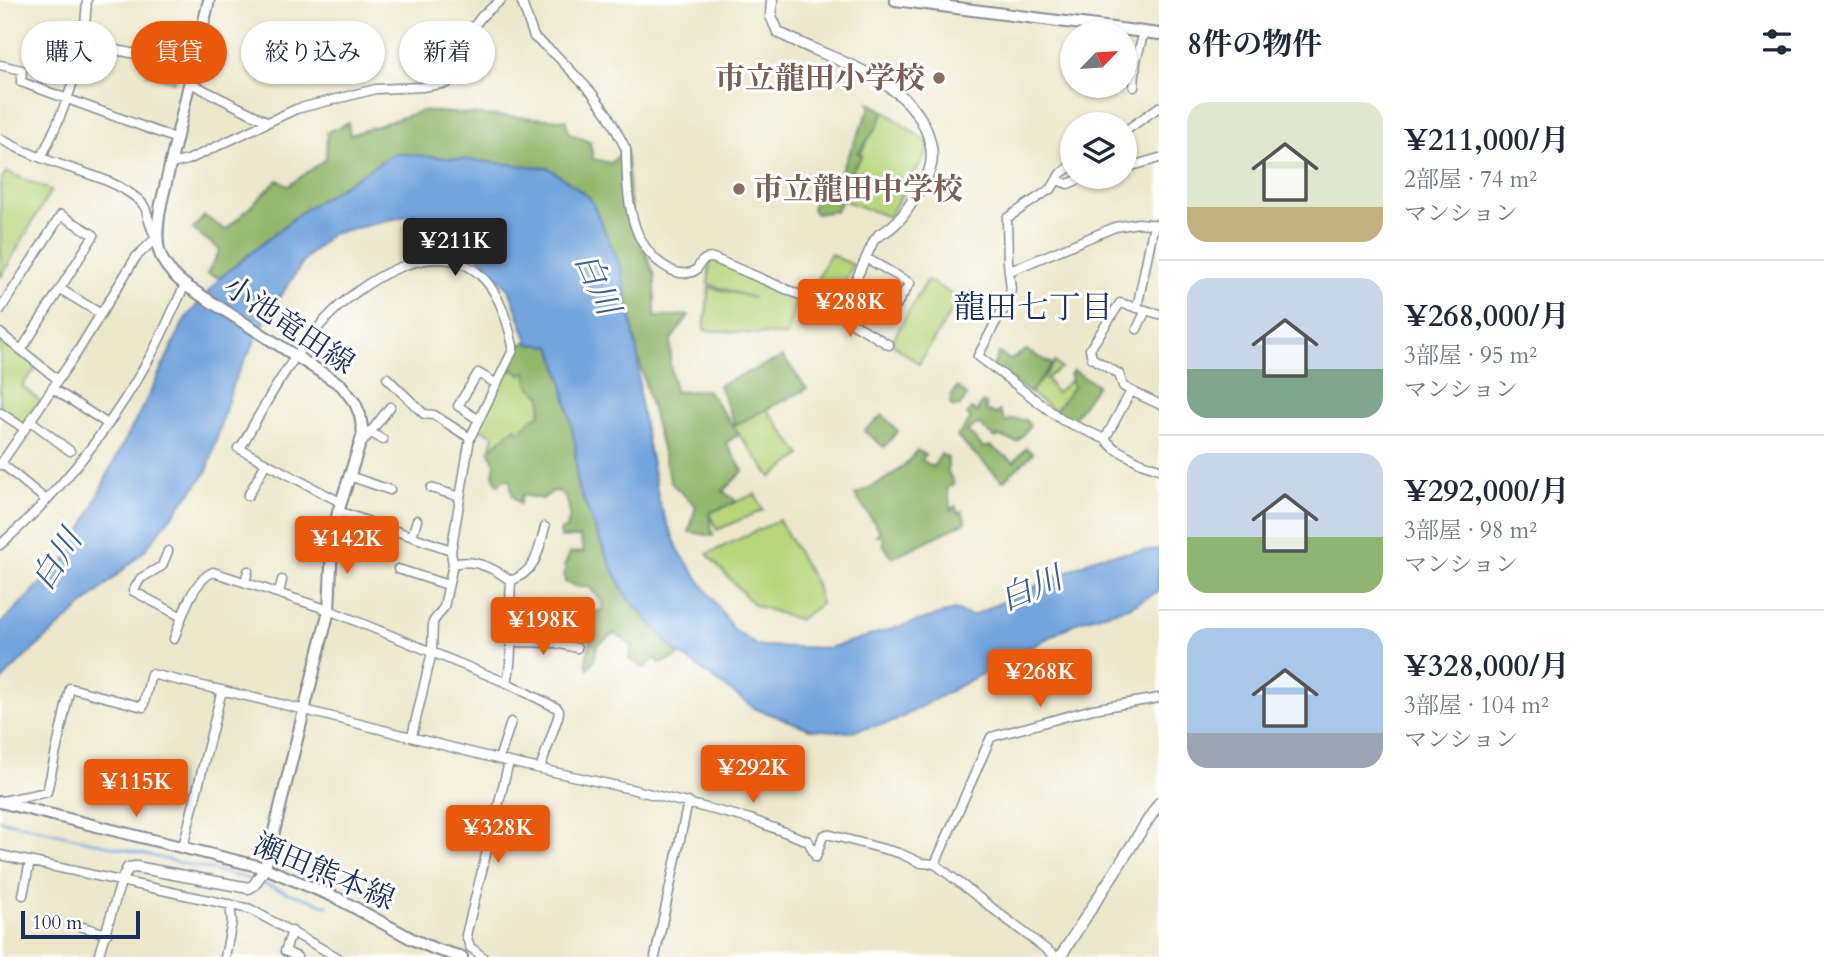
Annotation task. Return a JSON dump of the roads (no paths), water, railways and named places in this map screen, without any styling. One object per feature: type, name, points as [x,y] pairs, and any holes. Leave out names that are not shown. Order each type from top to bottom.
[{"type":"main road","name":"小池竜田線","points":[[204,21],[209,0]]},
{"type":"main road","points":[[895,0],[947,3],[1159,34]]},
{"type":"main road","name":"小池竜田線","points":[[190,84],[161,204],[157,237],[159,254],[165,267],[196,293],[334,378],[348,392],[360,415],[363,433],[339,507],[332,544],[330,610],[265,868]]},
{"type":"main road","name":"瀬田熊本線","points":[[0,802],[265,868],[337,898],[412,939],[462,957]]},
{"type":"street","points":[[86,21],[87,0]]},
{"type":"street","points":[[171,164],[188,160],[296,109],[376,89],[447,83],[458,68],[467,35],[482,16],[501,0]]},
{"type":"street","points":[[521,0],[534,37],[556,55],[592,93],[621,138],[626,149],[632,219],[641,243],[650,257],[674,272],[689,273],[697,269],[701,261],[713,258],[835,310],[844,306],[874,240],[898,223],[928,176],[933,152],[927,128],[910,104],[884,83],[778,32],[771,16],[772,0]]},
{"type":"street","points":[[1138,53],[1144,32]]},
{"type":"street","points":[[0,65],[22,70],[21,82],[177,139]]},
{"type":"street","points":[[41,158],[73,84]]},
{"type":"street","points":[[192,84],[268,122]]},
{"type":"street","points":[[1137,123],[1159,107]]},
{"type":"street","points":[[0,139],[41,158],[90,172],[138,199],[147,209],[151,231],[157,237],[138,255],[78,351],[1,464],[46,500]]},
{"type":"street","points":[[1137,164],[1159,158]]},
{"type":"street","points":[[1060,174],[1052,188],[1007,218],[1011,289],[1006,308],[1000,314],[978,356],[1062,420],[1105,439],[1114,448],[1141,463],[1159,469]]},
{"type":"street","points":[[0,310],[61,215],[94,235],[22,349]]},
{"type":"street","points":[[1010,271],[1115,227],[1138,223],[1156,224],[1137,329]]},
{"type":"street","points":[[849,296],[890,315],[910,283],[866,258]]},
{"type":"street","points":[[412,736],[432,652],[433,622],[444,607],[453,564],[451,550],[470,438],[513,346],[491,288],[479,274],[462,265],[443,260],[410,263],[378,278],[327,318],[270,394],[238,448],[339,507],[451,550]]},
{"type":"street","points":[[0,545],[46,500],[108,424],[150,356],[185,285]]},
{"type":"street","points":[[60,289],[101,314]]},
{"type":"street","points":[[1159,314],[1120,303],[1090,349],[1092,358],[1119,374],[1123,386],[1159,404]]},
{"type":"street","points":[[838,309],[841,316],[889,345]]},
{"type":"street","points":[[0,333],[57,379]]},
{"type":"street","points":[[479,420],[458,406],[478,373],[497,384]]},
{"type":"street","points":[[387,378],[424,414],[434,415],[470,438]]},
{"type":"street","points":[[52,388],[108,424]]},
{"type":"street","points":[[1105,439],[1131,391]]},
{"type":"street","points":[[360,446],[390,407]]},
{"type":"street","points":[[1,413],[28,425],[70,451]]},
{"type":"street","points":[[370,432],[383,440]]},
{"type":"street","points":[[248,496],[266,463]]},
{"type":"street","points":[[349,476],[390,490]]},
{"type":"street","points":[[431,488],[460,497]]},
{"type":"street","points":[[412,537],[417,520]]},
{"type":"street","points":[[511,581],[530,569],[545,527]]},
{"type":"street","points":[[168,551],[162,566],[141,579],[133,591],[182,617]]},
{"type":"street","points":[[453,564],[466,561],[478,563],[511,581]]},
{"type":"street","points":[[398,569],[448,585]]},
{"type":"street","points":[[245,582],[248,570]]},
{"type":"street","points":[[174,639],[195,591],[209,573],[216,572],[330,610],[507,683],[538,697],[559,711],[541,769]]},
{"type":"street","points":[[279,593],[282,580]]},
{"type":"street","points":[[507,683],[513,642],[509,604],[511,581]]},
{"type":"street","points":[[513,642],[556,643],[577,648]]},
{"type":"street","points":[[0,802],[47,792],[70,688],[143,707],[151,674],[750,819],[808,841],[816,857],[823,836],[827,834],[899,853],[921,863],[935,864],[1058,957],[1159,803]]},
{"type":"street","points":[[183,847],[222,690]]},
{"type":"street","points":[[935,864],[991,737],[1093,709],[1159,698]]},
{"type":"street","points":[[499,759],[511,722]]},
{"type":"street","points":[[483,957],[470,947],[466,934],[509,762]]},
{"type":"street","points":[[655,957],[688,803]]},
{"type":"street","points":[[0,855],[250,909],[292,931],[323,954],[337,957]]},
{"type":"street","points":[[23,895],[30,861]]},
{"type":"street","points":[[99,957],[126,869],[136,867],[249,888],[265,868]]},
{"type":"street","points":[[225,957],[232,928],[230,904]]},
{"type":"street","points":[[73,924],[107,934]]},
{"type":"street","points":[[292,931],[285,951],[297,957]]},
{"type":"water","name":"白川","points":[[395,153],[549,168],[590,198],[621,267],[638,356],[640,403],[660,506],[679,551],[734,630],[758,646],[829,648],[954,610],[972,616],[1100,556],[1159,549],[1159,591],[1129,607],[1079,621],[893,722],[848,732],[810,729],[754,708],[676,651],[626,596],[577,484],[575,443],[562,380],[551,346],[529,344],[509,289],[477,255],[415,214],[331,234],[306,258],[271,310],[233,383],[207,472],[143,552],[0,682],[0,624],[72,553],[109,471],[185,319],[220,278],[304,210]]},
{"type":"waterway","points":[[0,820],[249,879]]},
{"type":"waterway","points":[[263,884],[328,906]]},
{"type":"place","name":"市立龍田小学校","points":[[939,78]]},
{"type":"place","name":"市立龍田中学校","points":[[739,189]]},
{"type":"district","name":"龍田七丁目","points":[[1033,308]]}]
